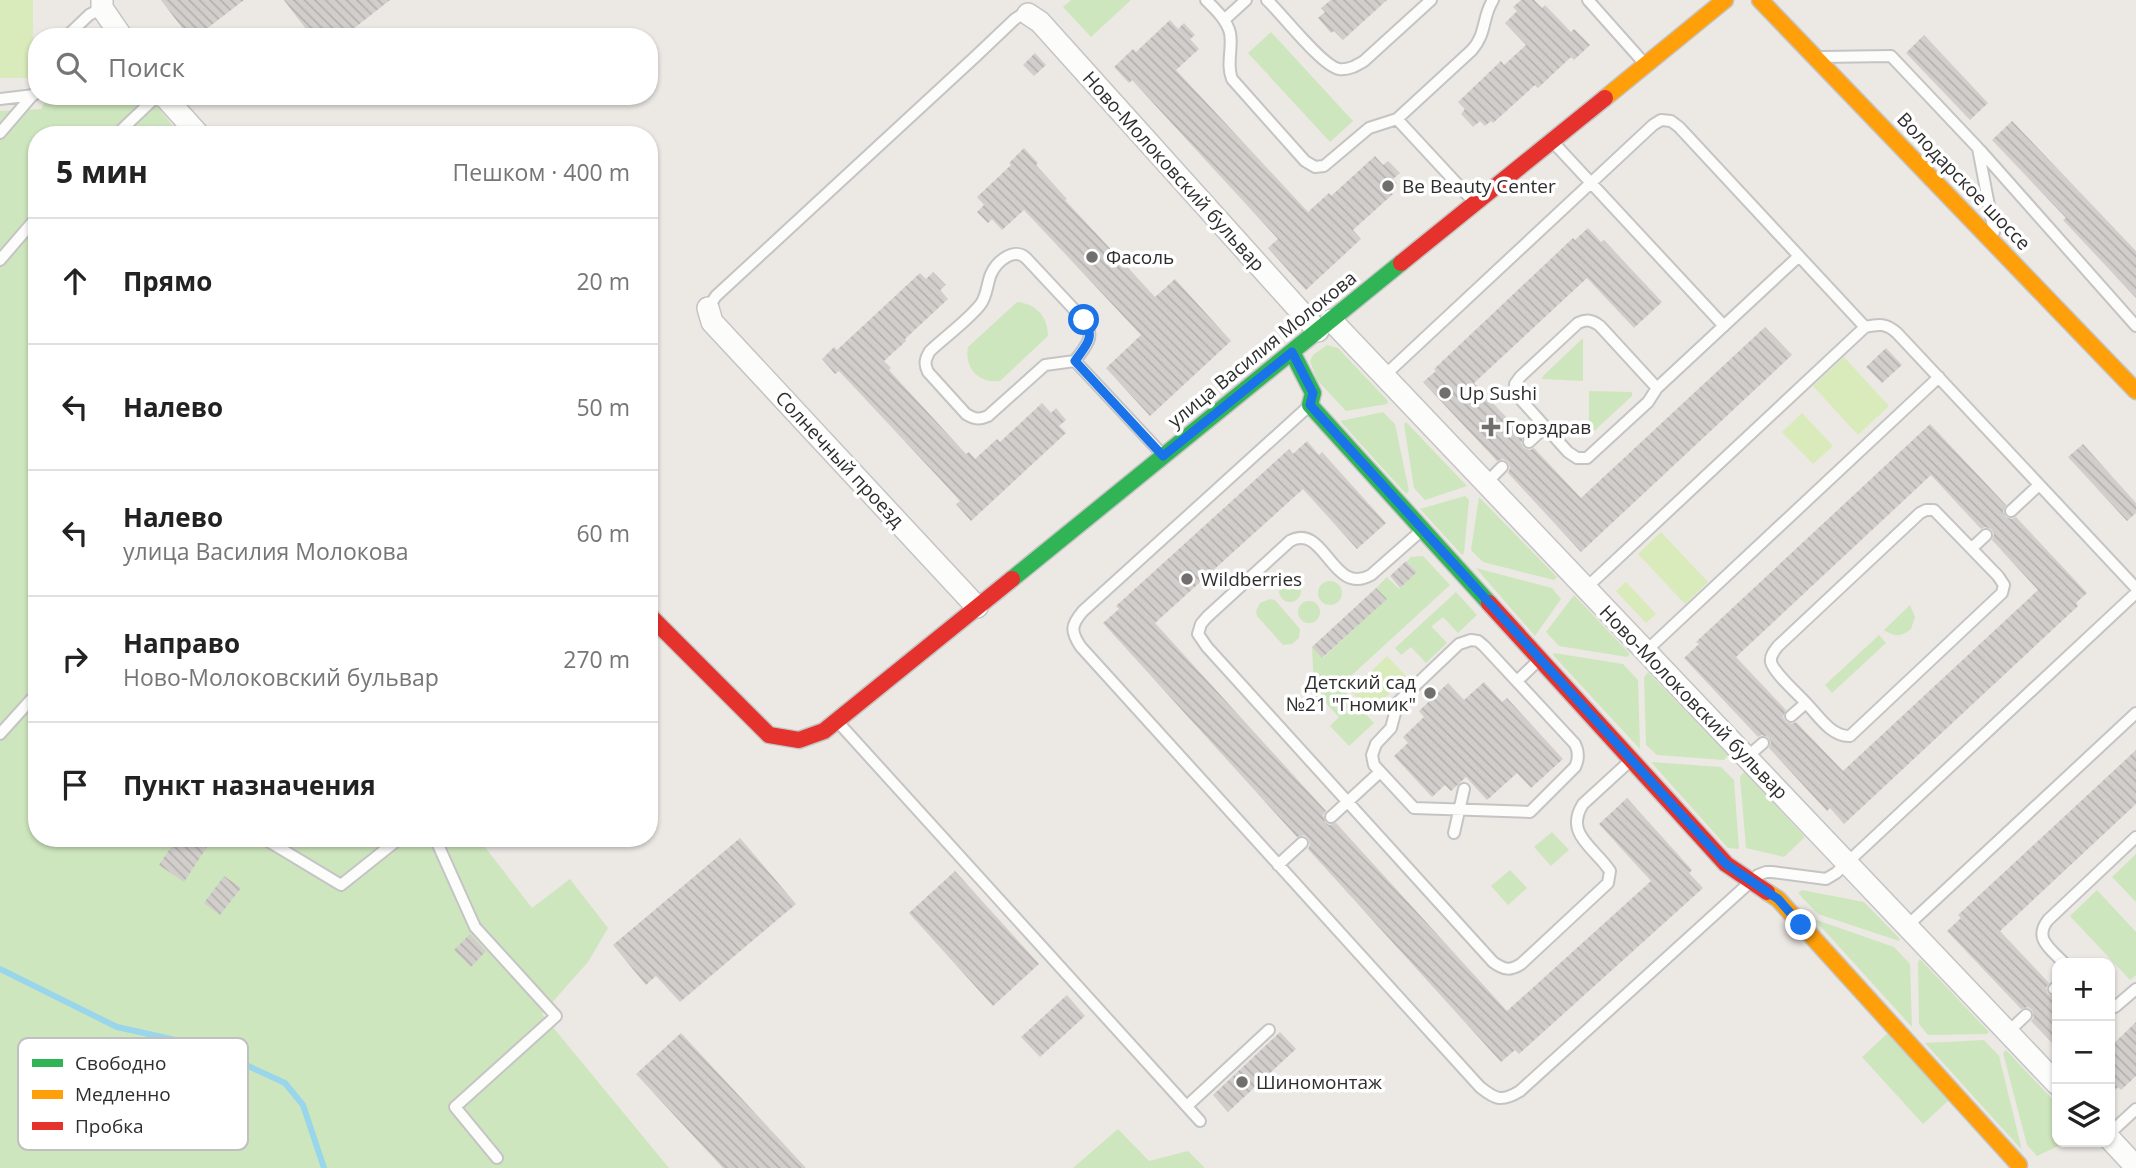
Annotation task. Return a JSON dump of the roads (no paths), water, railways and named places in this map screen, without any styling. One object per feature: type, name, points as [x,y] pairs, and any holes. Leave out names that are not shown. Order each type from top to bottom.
[{"type":"street","name":"улица Василия Молокова","points":[[831,726],[1726,0]]},
{"type":"street","name":"Володарское шоссе","points":[[1760,0],[2136,391]]},
{"type":"street","points":[[102,4],[117,28]]},
{"type":"street","name":"Ново-Молоковский бульвар","points":[[1028,14],[1040,22],[1324,325],[1384,376],[1486,482],[2052,1079]]},
{"type":"street","points":[[172,105],[192,126]]},
{"type":"street","name":"Солнечный проезд","points":[[708,308],[712,321],[977,607]]},
{"type":"street","points":[[1292,352],[1313,393],[1310,405],[1726,864],[1778,899],[2020,1166]]},
{"type":"street","points":[[658,624],[769,734],[799,740],[831,726]]},
{"type":"street","points":[[2115,1144],[2136,1167]]},
{"type":"lane","points":[[1206,0],[1224,20],[1230,34],[1228,71],[1232,79],[1305,160],[1315,167],[1331,162],[1369,128],[1397,119],[1481,40],[1487,12],[1493,0]]},
{"type":"lane","points":[[1224,20],[1246,0]]},
{"type":"lane","points":[[1267,0],[1323,60],[1337,69],[1353,68],[1364,61],[1431,0]]},
{"type":"lane","points":[[1588,0],[1646,65]]},
{"type":"lane","points":[[75,28],[102,4]]},
{"type":"lane","points":[[708,308],[716,296],[1015,19],[1028,14]]},
{"type":"lane","points":[[1815,57],[1891,56],[1978,148],[2136,326]]},
{"type":"lane","points":[[0,99],[28,93]]},
{"type":"lane","points":[[0,133],[28,100]]},
{"type":"lane","points":[[125,126],[148,105]]},
{"type":"lane","points":[[1397,119],[1475,203]]},
{"type":"lane","points":[[1384,376],[1661,120],[1671,121],[1679,127],[1866,327]]},
{"type":"lane","points":[[1552,141],[1724,326]]},
{"type":"lane","points":[[1978,148],[1996,245]]},
{"type":"lane","points":[[0,260],[28,227]]},
{"type":"lane","points":[[1014,253],[1021,253],[1026,258],[1090,329],[1090,337],[1075,361],[1045,365],[988,416],[981,419],[966,414],[925,366],[930,351],[982,303],[992,271],[1014,253]]},
{"type":"lane","points":[[1657,388],[1600,326],[1593,321],[1584,320],[1515,384],[1514,392],[1567,452],[1577,458],[1587,458],[1648,402],[1657,388],[1799,256]]},
{"type":"lane","points":[[1310,405],[1083,611],[1074,621],[1073,635],[1278,865],[1480,1087],[1493,1097],[1508,1099],[1520,1091],[1762,873],[1826,878],[1836,873],[2136,591],[1939,377],[1890,326],[1883,324],[1866,327],[1586,588]]},
{"type":"lane","points":[[1075,361],[1163,456]]},
{"type":"lane","points":[[1646,651],[1939,377]]},
{"type":"lane","points":[[1529,442],[1545,427]]},
{"type":"lane","points":[[1486,482],[1502,467]]},
{"type":"lane","points":[[2011,511],[2039,485]]},
{"type":"lane","points":[[1934,510],[1998,576],[2004,586],[2002,593],[1850,736],[1841,736],[1831,729],[1806,703],[1776,671],[1771,663],[1772,654],[1920,513],[1934,510]]},
{"type":"lane","points":[[1422,529],[1363,580],[1352,580],[1341,573],[1308,538],[1298,537],[1290,541],[1201,624],[1198,634],[1493,962],[1504,969],[1513,969],[1608,883],[1609,871],[1575,826],[1577,812],[1631,760]]},
{"type":"lane","points":[[1972,548],[1986,535]]},
{"type":"lane","points":[[1471,640],[1478,641],[1517,681],[1575,744],[1578,755],[1575,767],[1531,812],[1414,808],[1380,772],[1374,765],[1372,755],[1376,744],[1393,723],[1398,702],[1459,644],[1471,640]]},
{"type":"lane","points":[[1517,681],[1540,660]]},
{"type":"lane","points":[[0,734],[28,703]]},
{"type":"lane","points":[[1791,716],[1806,703]]},
{"type":"lane","points":[[1908,926],[2136,713]]},
{"type":"lane","points":[[831,726],[1200,1121]]},
{"type":"lane","points":[[1747,757],[1763,743]]},
{"type":"lane","points":[[1331,817],[1380,772]]},
{"type":"lane","points":[[1454,833],[1464,789]]},
{"type":"lane","points":[[2059,958],[2046,944],[2041,935],[2042,928],[2136,837]]},
{"type":"lane","points":[[1278,865],[1302,843]]},
{"type":"lane","points":[[278,847],[341,885],[389,847]]},
{"type":"lane","points":[[439,847],[475,927],[556,1016],[455,1107],[497,1158]]},
{"type":"lane","points":[[2115,1007],[2136,989]]},
{"type":"lane","points":[[2008,1032],[2026,1015]]},
{"type":"lane","points":[[1187,1106],[1269,1030]]},
{"type":"lane","points":[[2115,1128],[2136,1109]]},
{"type":"waterway","points":[[0,969],[117,1027],[166,1038]]},
{"type":"waterway","points":[[248,1066],[285,1083],[303,1105],[324,1168]]},
{"type":"place","name":"Be Beauty Center","points":[[1388,186]]},
{"type":"place","name":"Фасоль","points":[[1092,257]]},
{"type":"place","name":"Up Sushi","points":[[1445,393]]},
{"type":"place","name":"Горздрав","points":[[1491,427]]},
{"type":"place","name":"Wildberries","points":[[1187,579]]},
{"type":"place","name":"Детский сад №21 \"Гномик\"","points":[[1430,693]]},
{"type":"place","name":"Шиномонтаж","points":[[1242,1082]]}]
